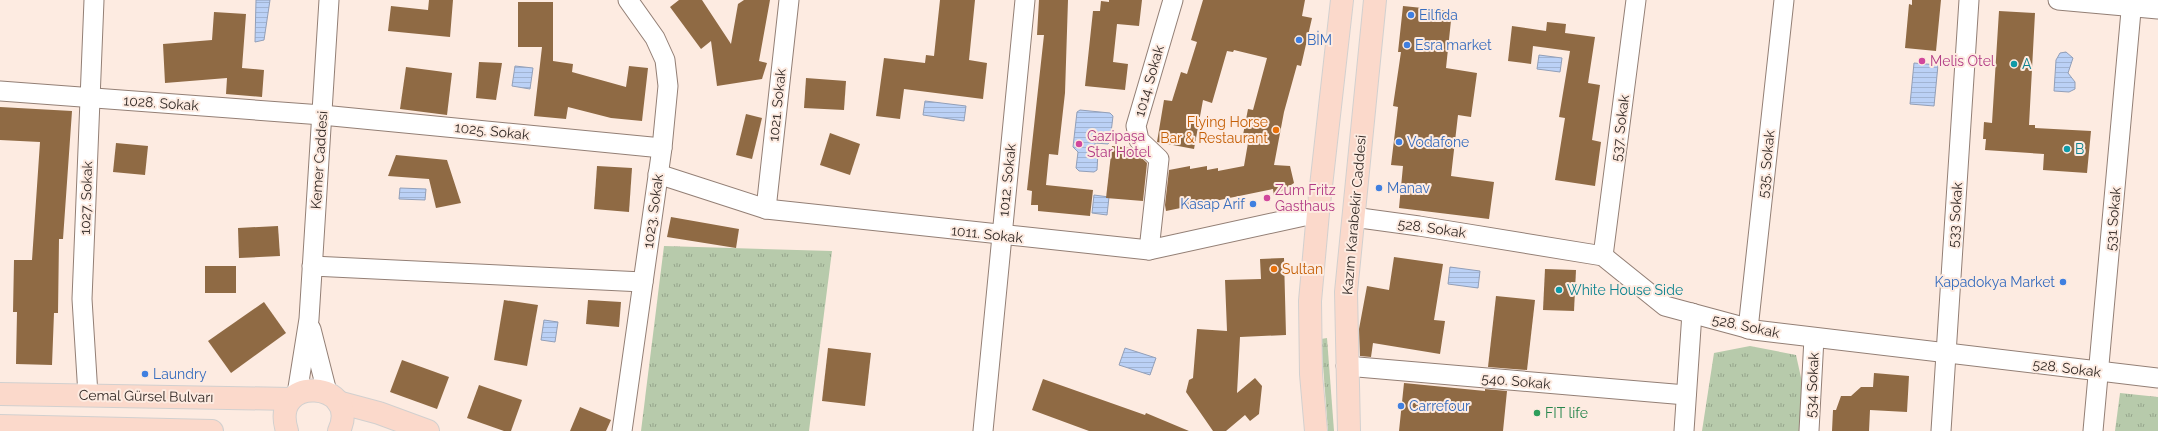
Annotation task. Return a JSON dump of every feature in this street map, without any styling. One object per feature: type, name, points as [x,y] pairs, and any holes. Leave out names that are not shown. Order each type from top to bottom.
[{"type":"main road","points":[[1316,431],[1311,374],[1310,301],[1318,213],[1342,0]]},
{"type":"main road","name":"Kazım Karabekir Caddesi","points":[[1349,431],[1346,366],[1346,292],[1375,0]]},
{"type":"main road","name":"Cemal Gürsel Bulvarı","points":[[0,394],[294,397],[312,389],[332,397]]},
{"type":"main road","points":[[287,431],[285,414],[294,397]]},
{"type":"main road","points":[[332,397],[343,418],[339,431]]},
{"type":"main road","points":[[332,397],[428,431]]},
{"type":"main road","points":[[0,426],[29,429],[212,431]]},
{"type":"street","name":"1027. Sokak","points":[[88,395],[82,299],[94,0]]},
{"type":"street","name":"Kemer Caddesi","points":[[309,320],[329,0]]},
{"type":"street","name":"1023. Sokak","points":[[622,431],[662,148],[668,86],[665,60],[655,38],[628,0]]},
{"type":"street","name":"1021. Sokak","points":[[766,209],[789,0]]},
{"type":"street","name":"1012. Sokak","points":[[984,431],[1025,0]]},
{"type":"street","name":"1014. Sokak","points":[[1149,250],[1160,159],[1139,140],[1136,126],[1173,0]]},
{"type":"street","name":"537. Sokak","points":[[1604,256],[1636,0]]},
{"type":"street","name":"535. Sokak","points":[[1748,328],[1784,0]]},
{"type":"street","name":"533 Sokak","points":[[1941,431],[1970,0]]},
{"type":"street","points":[[2058,0],[2132,3],[2158,9]]},
{"type":"street","name":"531 Sokak","points":[[2093,431],[2100,372],[2132,3]]},
{"type":"street","name":"1028. Sokak","points":[[0,91],[322,115]]},
{"type":"street","name":"1025. Sokak","points":[[322,115],[662,148]]},
{"type":"street","name":"1011. Sokak","points":[[658,174],[766,209],[1002,236],[1149,250],[1318,213]]},
{"type":"street","name":"528. Sokak","points":[[1353,217],[1427,227],[1604,256],[1665,306],[1748,328],[1814,338],[1946,352],[2158,378]]},
{"type":"street","points":[[312,266],[643,282]]},
{"type":"street","points":[[1684,431],[1692,313]]},
{"type":"street","points":[[294,397],[309,320]]},
{"type":"street","points":[[309,320],[332,397]]},
{"type":"street","name":"534 Sokak","points":[[1809,431],[1814,338]]},
{"type":"street","name":"540. Sokak","points":[[1346,366],[1686,395]]},
{"type":"green space","points":[[664,246],[832,251],[809,431],[641,431]]},
{"type":"green space","points":[[1327,338],[1334,431],[1328,431],[1321,339]]},
{"type":"green space","points":[[1750,346],[1796,355],[1806,400],[1803,431],[1702,431],[1714,353]]},
{"type":"green space","points":[[2120,393],[2158,397],[2158,431],[2115,431]]},
{"type":"water","points":[[256,0],[270,0],[264,40],[255,42]]},
{"type":"water","points":[[2066,52],[2073,58],[2068,73],[2075,82],[2075,89],[2069,92],[2054,91],[2056,60],[2060,53]]},
{"type":"water","points":[[1539,55],[1562,58],[1560,72],[1537,69]]},
{"type":"water","points":[[1914,63],[1938,65],[1934,106],[1910,104]]},
{"type":"water","points":[[515,66],[533,68],[530,89],[512,86]]},
{"type":"water","points":[[925,101],[966,106],[964,121],[923,115]]},
{"type":"water","points":[[1080,110],[1110,113],[1113,116],[1110,141],[1108,144],[1095,143],[1095,149],[1098,152],[1097,170],[1094,172],[1079,171],[1076,168],[1078,152],[1073,147],[1077,112]]},
{"type":"water","points":[[400,188],[426,189],[425,200],[399,199]]},
{"type":"water","points":[[1094,195],[1109,197],[1107,215],[1092,213]]},
{"type":"water","points":[[1450,267],[1480,271],[1478,288],[1448,284]]},
{"type":"water","points":[[544,320],[558,322],[555,342],[541,340]]},
{"type":"water","points":[[1125,348],[1156,358],[1150,375],[1119,365]]},
{"type":"building","points":[[429,0],[453,0],[450,37],[388,31],[391,6],[428,10]]},
{"type":"building","points":[[679,0],[702,0],[731,44],[738,4],[744,0],[770,0],[759,61],[767,63],[762,79],[717,86],[711,41],[701,49],[670,7]]},
{"type":"building","points":[[940,0],[975,0],[969,60],[987,63],[983,99],[904,89],[900,119],[876,116],[884,58],[925,63],[926,55],[934,56]]},
{"type":"building","points":[[1039,0],[1068,0],[1065,93],[1058,155],[1049,154],[1046,185],[1093,190],[1090,216],[1038,211],[1038,205],[1031,205],[1032,191],[1027,190],[1044,35],[1037,35]]},
{"type":"building","points":[[1109,0],[1142,0],[1139,26],[1117,24],[1113,62],[1128,64],[1125,90],[1085,86],[1093,11],[1100,11],[1101,1],[1109,2]]},
{"type":"building","points":[[1203,0],[1305,0],[1302,16],[1312,18],[1301,66],[1297,65],[1284,112],[1274,165],[1290,166],[1294,183],[1274,196],[1273,189],[1166,211],[1165,205],[1169,170],[1190,166],[1190,169],[1207,166],[1207,170],[1218,168],[1218,171],[1244,166],[1249,137],[1243,135],[1248,109],[1253,110],[1267,58],[1234,50],[1233,52],[1227,51],[1212,103],[1203,100],[1194,149],[1157,142],[1164,100],[1172,101],[1181,72],[1187,74],[1197,42],[1191,40]]},
{"type":"building","points":[[1912,0],[1941,0],[1936,51],[1905,48],[1909,4],[1912,5]]},
{"type":"building","points":[[518,2],[553,2],[553,61],[573,64],[572,72],[626,87],[629,66],[648,68],[642,121],[611,118],[568,107],[566,119],[534,116],[542,47],[518,47]]},
{"type":"building","points":[[1403,6],[1452,11],[1446,68],[1477,73],[1471,117],[1458,115],[1451,176],[1494,182],[1489,219],[1399,208],[1403,166],[1391,165],[1398,107],[1393,106],[1401,52],[1398,52]]},
{"type":"building","points":[[1999,11],[2035,13],[2029,125],[2035,125],[2035,128],[2091,131],[2087,173],[2043,170],[2044,154],[1985,150],[1986,139],[1983,139],[1984,122],[1992,123]]},
{"type":"building","points":[[214,12],[246,14],[242,68],[264,70],[262,97],[226,94],[227,78],[165,83],[163,44],[212,40]]},
{"type":"building","points":[[1547,22],[1566,24],[1565,33],[1595,37],[1588,83],[1600,85],[1592,140],[1601,142],[1595,186],[1555,180],[1565,118],[1559,117],[1570,51],[1533,46],[1531,64],[1508,61],[1512,26],[1546,31]]},
{"type":"building","points":[[479,62],[502,63],[496,100],[476,98]]},
{"type":"building","points":[[406,67],[452,73],[447,115],[400,109]]},
{"type":"building","points":[[806,78],[846,81],[844,110],[804,108]]},
{"type":"building","points":[[0,107],[72,111],[63,239],[59,239],[58,313],[54,313],[52,365],[16,364],[17,312],[13,312],[14,260],[32,260],[40,142],[0,140]]},
{"type":"building","points":[[746,114],[762,118],[752,159],[736,155]]},
{"type":"building","points":[[830,133],[860,144],[850,175],[820,165]]},
{"type":"building","points":[[116,143],[148,146],[145,175],[113,172]]},
{"type":"building","points":[[1112,146],[1131,148],[1147,163],[1143,201],[1106,198]]},
{"type":"building","points":[[396,155],[447,160],[461,203],[436,208],[429,179],[388,176]]},
{"type":"building","points":[[597,166],[632,168],[629,212],[594,209]]},
{"type":"building","points":[[671,217],[739,229],[736,248],[667,237]]},
{"type":"building","points":[[278,226],[280,256],[239,258],[238,228]]},
{"type":"building","points":[[1394,257],[1443,264],[1434,320],[1445,321],[1440,354],[1373,343],[1371,357],[1360,356],[1359,329],[1367,286],[1389,290]]},
{"type":"building","points":[[1284,258],[1286,335],[1240,337],[1237,393],[1255,378],[1262,386],[1259,414],[1250,421],[1245,415],[1226,431],[1213,431],[1186,392],[1189,380],[1193,378],[1197,329],[1227,331],[1225,280],[1261,279],[1260,259]]},
{"type":"building","points":[[205,266],[236,266],[236,293],[205,293]]},
{"type":"building","name":"White House Side","points":[[1545,269],[1576,270],[1574,311],[1543,310]]},
{"type":"building","points":[[1496,296],[1535,300],[1527,370],[1488,367]]},
{"type":"building","points":[[504,300],[538,305],[527,366],[494,360]]},
{"type":"building","points":[[588,300],[621,302],[619,327],[586,324]]},
{"type":"building","points":[[264,302],[286,333],[231,373],[208,341]]},
{"type":"building","points":[[828,348],[871,353],[865,406],[822,401]]},
{"type":"building","points":[[402,360],[449,377],[437,409],[390,392]]},
{"type":"building","points":[[1874,373],[1909,376],[1907,412],[1870,410],[1869,431],[1832,431],[1833,410],[1836,410],[1841,396],[1851,396],[1861,387],[1873,387]]},
{"type":"building","points":[[1043,379],[1145,415],[1146,413],[1189,431],[1089,431],[1032,410]]},
{"type":"building","points":[[1404,383],[1485,391],[1485,389],[1507,391],[1503,431],[1399,431]]},
{"type":"building","points":[[479,385],[522,400],[511,431],[504,431],[467,418]]},
{"type":"building","points":[[580,407],[611,420],[606,431],[570,431]]},
{"type":"place","name":"Eilfida","points":[[1411,15]]},
{"type":"place","name":"BİM","points":[[1299,40]]},
{"type":"place","name":"Esra market","points":[[1407,45]]},
{"type":"place","name":"Melis Otel","points":[[1922,61]]},
{"type":"place","name":"A","points":[[2014,64]]},
{"type":"place","name":"Flying Horse Bar & Restaurant","points":[[1276,130]]},
{"type":"place","name":"Vodafone","points":[[1399,142]]},
{"type":"place","name":"Gazipaşa Star Hotel","points":[[1079,144]]},
{"type":"place","name":"B","points":[[2067,149]]},
{"type":"place","name":"Manav","points":[[1379,188]]},
{"type":"place","name":"Zum Fritz Gasthaus","points":[[1267,198]]},
{"type":"place","name":"Kasap Arif","points":[[1253,204]]},
{"type":"place","name":"Sultan","points":[[1274,269]]},
{"type":"place","name":"Kapadokya Market","points":[[2063,282]]},
{"type":"place","name":"White House Side","points":[[1559,290]]},
{"type":"place","name":"Laundry","points":[[145,374]]},
{"type":"place","name":"Carrefour","points":[[1401,406]]},
{"type":"place","name":"FIT life","points":[[1537,413]]}]
